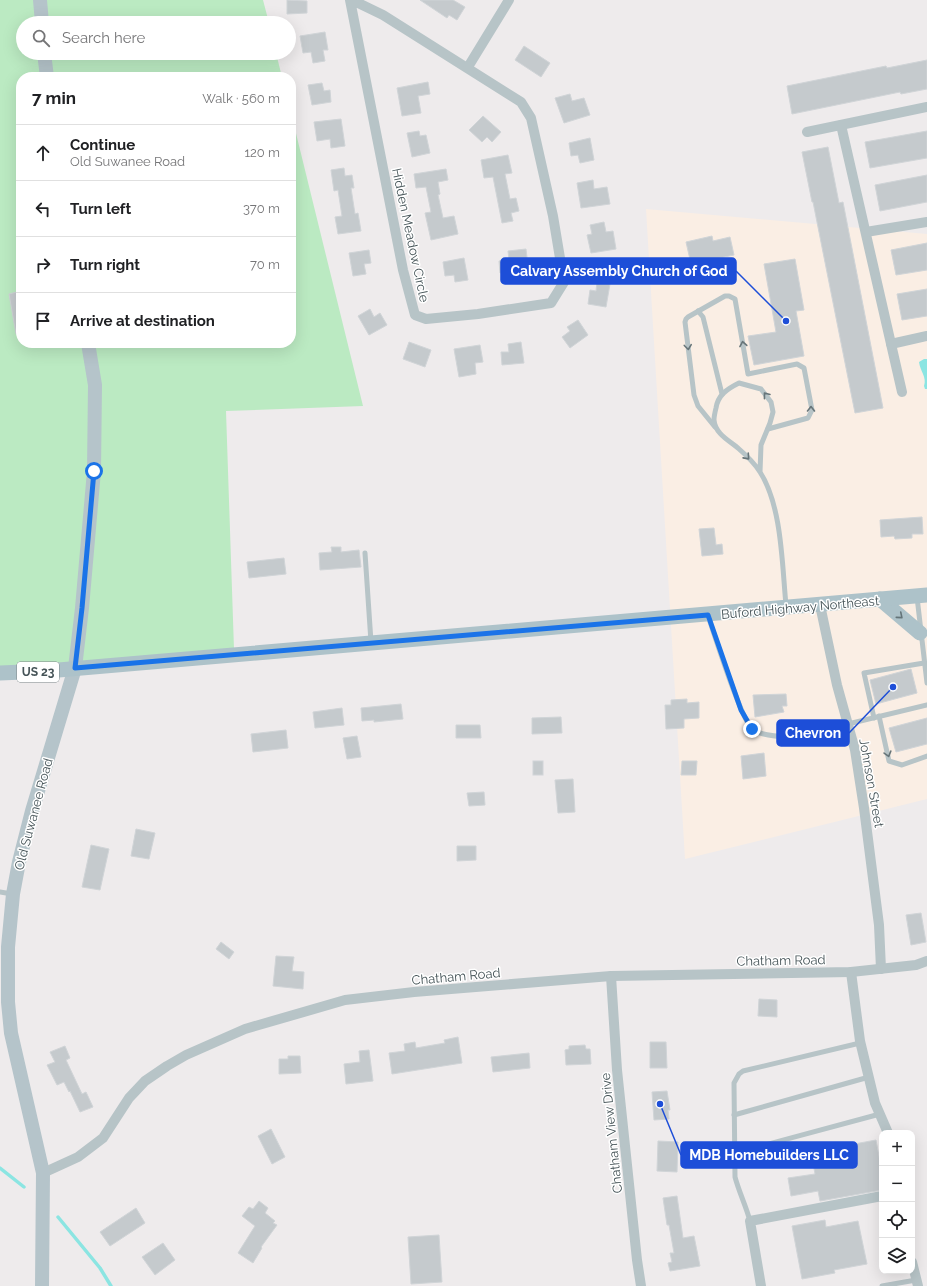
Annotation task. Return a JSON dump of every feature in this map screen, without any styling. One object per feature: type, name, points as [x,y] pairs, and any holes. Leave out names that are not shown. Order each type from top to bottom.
[{"type":"main road","name":"Buford Highway Northeast","points":[[75,668],[922,596]]},
{"type":"main road","points":[[880,600],[920,633]]},
{"type":"main road","name":"US 23","points":[[0,673],[75,668]]},
{"type":"street","points":[[40,0],[41,16]]},
{"type":"street","name":"Hidden Meadow Circle","points":[[351,0],[383,15],[522,102],[531,118],[553,216],[564,282],[551,303],[478,314],[426,319],[415,315],[403,270],[351,0]]},
{"type":"street","points":[[468,67],[509,0]]},
{"type":"street","points":[[45,60],[46,72]]},
{"type":"street","points":[[807,132],[927,107]]},
{"type":"street","points":[[841,125],[902,392]]},
{"type":"street","points":[[866,232],[927,222]]},
{"type":"street","points":[[891,344],[927,336]]},
{"type":"street","name":"Old Suwanee Road","points":[[42,1286],[43,1173],[11,1033],[8,1002],[7,893],[19,862],[32,811],[75,668],[82,608],[94,471],[95,386],[89,348]]},
{"type":"street","name":"Johnson Street","points":[[820,605],[837,685],[855,750],[879,924],[882,968]]},
{"type":"street","name":"Chatham Road","points":[[43,1173],[78,1157],[103,1138],[129,1098],[145,1081],[166,1066],[186,1055],[245,1029],[345,1000],[414,992],[611,976],[851,972],[916,965],[927,961]]},
{"type":"street","points":[[851,972],[860,1043],[875,1103],[887,1130]]},
{"type":"street","name":"Chatham View Drive","points":[[611,976],[617,1070],[641,1286]]},
{"type":"street","points":[[761,1286],[750,1221],[879,1197]]},
{"type":"lane","points":[[747,385],[748,374],[735,299],[725,296],[688,317],[685,322],[694,395],[698,406],[715,427],[729,442],[740,449],[760,472],[772,497],[778,526],[786,608]]},
{"type":"lane","points":[[698,311],[704,317],[722,394]]},
{"type":"lane","points":[[748,374],[797,364],[804,368],[812,410],[811,415],[808,418],[768,429]]},
{"type":"lane","points":[[715,427],[714,418],[717,400],[727,389],[739,383],[761,389],[771,402],[773,412],[761,445],[760,472]]},
{"type":"lane","points":[[365,553],[371,643]]},
{"type":"lane","points":[[922,596],[920,633],[927,683]]},
{"type":"lane","points":[[708,615],[741,710],[752,729],[761,733],[779,737],[850,734]]},
{"type":"lane","points":[[924,662],[864,673],[889,761],[902,765],[927,756]]},
{"type":"lane","points":[[848,724],[927,705]]},
{"type":"lane","points":[[750,1221],[735,1177],[734,1083],[739,1074],[860,1043]]},
{"type":"lane","points":[[734,1115],[869,1077]]},
{"type":"lane","points":[[735,1153],[880,1114]]},
{"type":"lane","points":[[882,1286],[917,1283]]},
{"type":"shaded area","points":[[646,209],[927,234],[927,799],[685,859]]},
{"type":"green space","points":[[0,0],[263,0],[267,16],[16,16],[16,60],[278,60],[281,72],[16,72],[16,348],[296,348],[296,133],[363,406],[226,411],[234,649],[0,669]]},
{"type":"water","points":[[927,359],[927,389],[925,389],[924,386],[925,380],[919,362]]},
{"type":"building","points":[[287,0],[307,1],[307,13],[287,14]]},
{"type":"building","points":[[420,0],[453,0],[465,7],[457,20],[449,15],[447,18]]},
{"type":"building","points":[[325,32],[328,50],[323,50],[325,61],[313,63],[311,52],[303,53],[300,36]]},
{"type":"building","points":[[524,46],[550,63],[541,77],[515,60]]},
{"type":"building","points":[[927,60],[927,89],[901,94],[900,92],[792,114],[787,86],[886,66],[887,68]]},
{"type":"building","points":[[428,82],[430,94],[418,96],[421,113],[402,116],[397,88]]},
{"type":"building","points":[[322,83],[324,91],[330,90],[331,102],[312,105],[308,85]]},
{"type":"building","points":[[570,94],[572,101],[584,98],[590,115],[564,123],[555,98]]},
{"type":"building","points":[[483,116],[501,132],[492,142],[487,137],[482,142],[469,130]]},
{"type":"building","points":[[341,119],[345,146],[331,148],[330,139],[317,141],[314,122]]},
{"type":"building","points":[[419,131],[420,136],[426,135],[430,153],[412,157],[407,133]]},
{"type":"building","points":[[927,131],[927,158],[870,168],[865,142]]},
{"type":"building","points":[[590,138],[594,160],[580,163],[578,155],[571,156],[569,143]]},
{"type":"building","points":[[828,147],[839,203],[843,202],[883,408],[855,413],[802,152]]},
{"type":"building","points":[[508,155],[512,173],[505,174],[510,199],[516,198],[519,211],[511,213],[513,221],[502,223],[493,177],[484,178],[481,160]]},
{"type":"building","points":[[344,168],[345,176],[352,175],[354,188],[351,188],[355,214],[358,213],[361,231],[338,234],[335,217],[342,216],[338,190],[334,191],[331,170]]},
{"type":"building","points":[[446,169],[448,180],[438,182],[440,194],[438,195],[443,218],[454,216],[458,234],[431,240],[425,213],[431,212],[426,187],[416,188],[414,174]]},
{"type":"building","points":[[927,175],[927,202],[880,211],[875,185]]},
{"type":"building","points":[[593,180],[594,189],[607,187],[610,204],[581,208],[577,183]]},
{"type":"building","points":[[604,222],[606,232],[613,231],[616,249],[591,253],[587,235],[592,234],[590,225]]},
{"type":"building","points":[[712,236],[713,241],[730,237],[734,255],[691,264],[686,242]]},
{"type":"building","points":[[927,243],[927,270],[896,275],[891,250]]},
{"type":"building","points":[[526,249],[529,274],[511,276],[511,272],[500,273],[499,261],[509,260],[508,251]]},
{"type":"building","points":[[369,250],[371,263],[364,264],[366,274],[353,276],[349,253]]},
{"type":"building","points":[[464,258],[468,280],[455,282],[454,275],[445,276],[443,262]]},
{"type":"building","points":[[795,259],[804,310],[796,311],[804,356],[754,365],[748,336],[776,332],[764,264]]},
{"type":"building","points":[[597,282],[610,284],[606,307],[588,304],[590,290],[596,291]]},
{"type":"building","points":[[927,289],[927,316],[902,320],[897,294]]},
{"type":"building","points":[[16,292],[16,334],[9,294]]},
{"type":"building","points":[[370,309],[374,317],[380,313],[387,325],[369,335],[358,316]]},
{"type":"building","points":[[578,320],[588,335],[570,348],[562,337],[570,331],[567,327]]},
{"type":"building","points":[[409,342],[431,350],[425,367],[403,359]]},
{"type":"building","points":[[521,342],[524,363],[502,365],[501,352],[509,352],[508,344]]},
{"type":"building","points":[[480,345],[483,362],[475,363],[476,374],[459,377],[454,349]]},
{"type":"building","points":[[922,517],[923,534],[912,534],[912,538],[895,539],[894,536],[881,537],[880,520]]},
{"type":"building","points":[[714,528],[716,545],[722,544],[723,554],[702,556],[699,529]]},
{"type":"building","points":[[331,547],[341,547],[341,552],[359,550],[361,567],[320,570],[319,553],[332,552]]},
{"type":"building","points":[[284,558],[286,574],[249,578],[247,562]]},
{"type":"building","points":[[911,669],[917,693],[876,704],[870,680]]},
{"type":"building","points":[[786,694],[787,706],[782,706],[784,712],[755,717],[753,695]]},
{"type":"building","points":[[687,699],[687,703],[699,702],[699,718],[684,719],[684,728],[666,729],[665,705],[671,705],[671,700]]},
{"type":"building","points":[[401,704],[403,719],[374,722],[374,720],[362,721],[361,708]]},
{"type":"building","points":[[342,708],[344,725],[315,728],[313,712]]},
{"type":"building","points":[[561,717],[562,733],[532,734],[532,718]]},
{"type":"building","points":[[927,718],[927,744],[896,752],[889,728]]},
{"type":"building","points":[[456,725],[480,725],[481,738],[456,738]]},
{"type":"building","points":[[286,730],[288,748],[253,752],[251,734]]},
{"type":"building","points":[[357,736],[361,757],[347,759],[343,738]]},
{"type":"building","points":[[764,753],[766,776],[743,779],[741,756]]},
{"type":"building","points":[[533,761],[543,761],[543,775],[533,775]]},
{"type":"building","points":[[682,761],[697,761],[696,775],[681,775]]},
{"type":"building","points":[[573,779],[575,812],[558,813],[555,780]]},
{"type":"building","points":[[484,792],[485,805],[469,806],[467,793]]},
{"type":"building","points":[[136,829],[155,833],[149,859],[131,856]]},
{"type":"building","points":[[91,845],[109,849],[100,890],[82,887]]},
{"type":"building","points":[[457,846],[476,846],[476,860],[457,861]]},
{"type":"building","points":[[921,913],[926,942],[911,945],[906,915]]},
{"type":"building","points":[[221,942],[234,952],[229,959],[216,949]]},
{"type":"building","points":[[276,956],[294,957],[292,971],[304,972],[303,989],[273,986]]},
{"type":"building","points":[[759,999],[777,1000],[777,1017],[758,1016]]},
{"type":"building","points":[[458,1037],[462,1063],[392,1074],[389,1053],[405,1051],[404,1044],[415,1042],[416,1048],[445,1043],[444,1040]]},
{"type":"building","points":[[650,1042],[666,1042],[667,1068],[650,1068]]},
{"type":"building","points":[[585,1045],[586,1049],[590,1049],[591,1064],[566,1065],[565,1050],[569,1049],[569,1046]]},
{"type":"building","points":[[65,1046],[70,1058],[66,1060],[82,1094],[86,1092],[93,1107],[80,1112],[64,1082],[57,1085],[47,1065],[55,1062],[50,1052]]},
{"type":"building","points":[[369,1050],[373,1081],[346,1084],[344,1064],[360,1062],[359,1051]]},
{"type":"building","points":[[529,1053],[530,1068],[493,1072],[491,1057]]},
{"type":"building","points":[[288,1056],[300,1056],[301,1073],[279,1074],[279,1059],[288,1059]]},
{"type":"building","points":[[667,1091],[670,1110],[668,1110],[669,1119],[654,1120],[652,1092]]},
{"type":"building","points":[[271,1129],[285,1157],[272,1164],[258,1136]]},
{"type":"building","points":[[876,1140],[879,1156],[879,1191],[820,1201],[818,1191],[791,1196],[788,1178],[815,1174],[811,1152]]},
{"type":"building","points":[[658,1141],[678,1142],[677,1172],[657,1171]]},
{"type":"building","points":[[677,1196],[683,1238],[694,1236],[700,1266],[670,1271],[668,1263],[672,1262],[670,1253],[674,1253],[669,1225],[667,1225],[663,1198]]},
{"type":"building","points":[[259,1201],[268,1208],[265,1213],[275,1221],[273,1223],[277,1225],[261,1247],[262,1248],[253,1263],[238,1253],[255,1226],[242,1216],[249,1207],[253,1209]]},
{"type":"building","points":[[136,1208],[145,1223],[110,1246],[100,1232]]},
{"type":"building","points":[[825,1220],[826,1227],[858,1221],[867,1264],[834,1270],[835,1273],[802,1279],[792,1226]]},
{"type":"building","points":[[439,1235],[442,1282],[411,1284],[408,1237]]},
{"type":"building","points":[[163,1243],[175,1260],[155,1275],[142,1257]]},
{"type":"waterway","points":[[0,1168],[24,1187]]},
{"type":"waterway","points":[[58,1217],[100,1268],[111,1286]]},
{"type":"place","name":"Calvary Assembly Church of God","points":[[786,321]]},
{"type":"place","name":"Chevron","points":[[893,687]]},
{"type":"place","name":"MDB Homebuilders LLC","points":[[660,1104]]},
{"type":"route","points":[[94,471],[82,608],[75,668],[708,615],[741,710],[752,729]]}]
